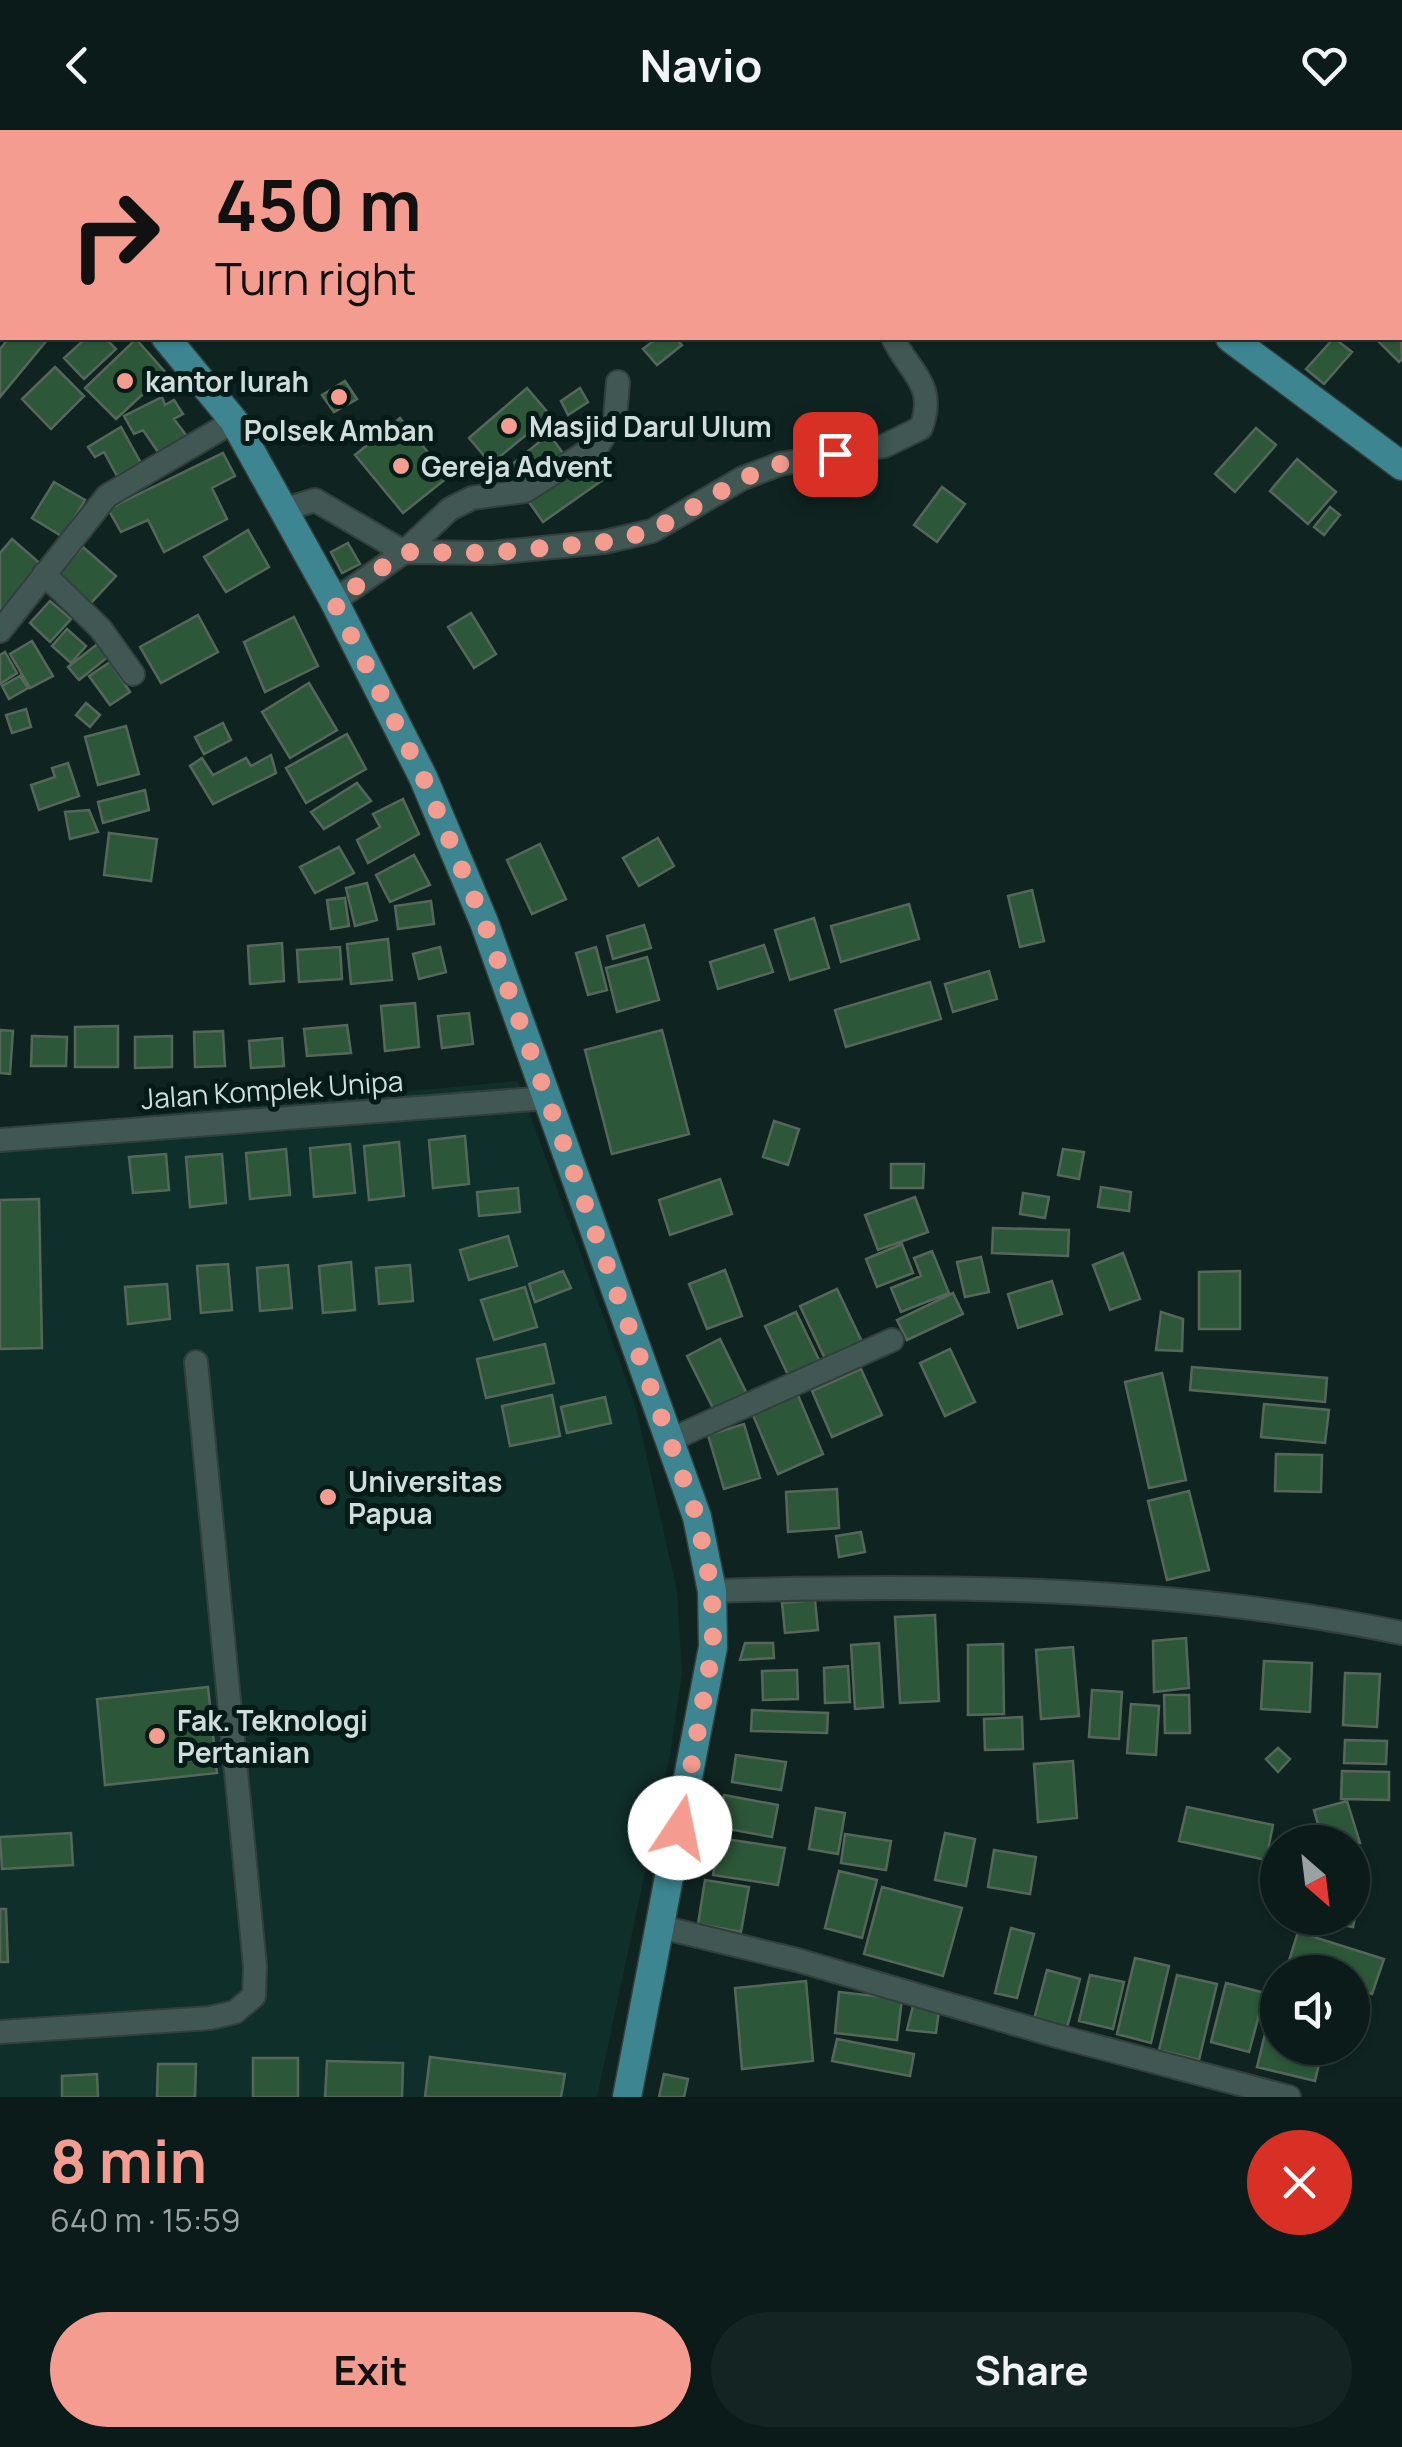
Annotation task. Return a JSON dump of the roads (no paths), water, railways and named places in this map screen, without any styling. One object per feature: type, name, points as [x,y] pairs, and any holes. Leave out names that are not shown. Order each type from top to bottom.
[{"type":"main road","points":[[168,340],[234,421],[334,602],[423,777],[484,922],[697,1517],[712,1591],[707,1692],[627,2097]]},
{"type":"main road","points":[[1233,340],[1402,466]]},
{"type":"street","points":[[283,510],[316,500],[404,552],[491,553],[604,542],[652,531],[744,478],[780,464],[884,446],[921,428],[930,405],[921,382],[894,340]]},
{"type":"street","points":[[334,602],[404,552],[450,509],[472,498],[525,492],[598,444],[615,418],[618,382]]},
{"type":"street","points":[[0,631],[108,496],[234,421]]},
{"type":"street","points":[[44,574],[100,628],[133,674]]},
{"type":"street","name":"Jalan Komplek Unipa","points":[[0,1140],[548,1098]]},
{"type":"street","points":[[672,1439],[892,1340]]},
{"type":"street","points":[[0,2032],[210,2018],[235,2012],[254,1996],[255,1966],[196,1362]]},
{"type":"street","points":[[712,1591],[870,1586],[1144,1598],[1402,1633]]},
{"type":"street","points":[[661,1927],[797,1960],[1056,2036],[1289,2097]]},
{"type":"place","name":"kantor lurah","points":[[125,381]]},
{"type":"place","name":"Polsek Amban","points":[[339,397]]},
{"type":"place","name":"Masjid Darul Ulum","points":[[509,426]]},
{"type":"place","name":"Gereja Advent","points":[[401,466]]},
{"type":"place","name":"Universitas Papua","points":[[328,1497]]},
{"type":"place","name":"Fak. Teknologi Pertanian","points":[[157,1736]]}]
